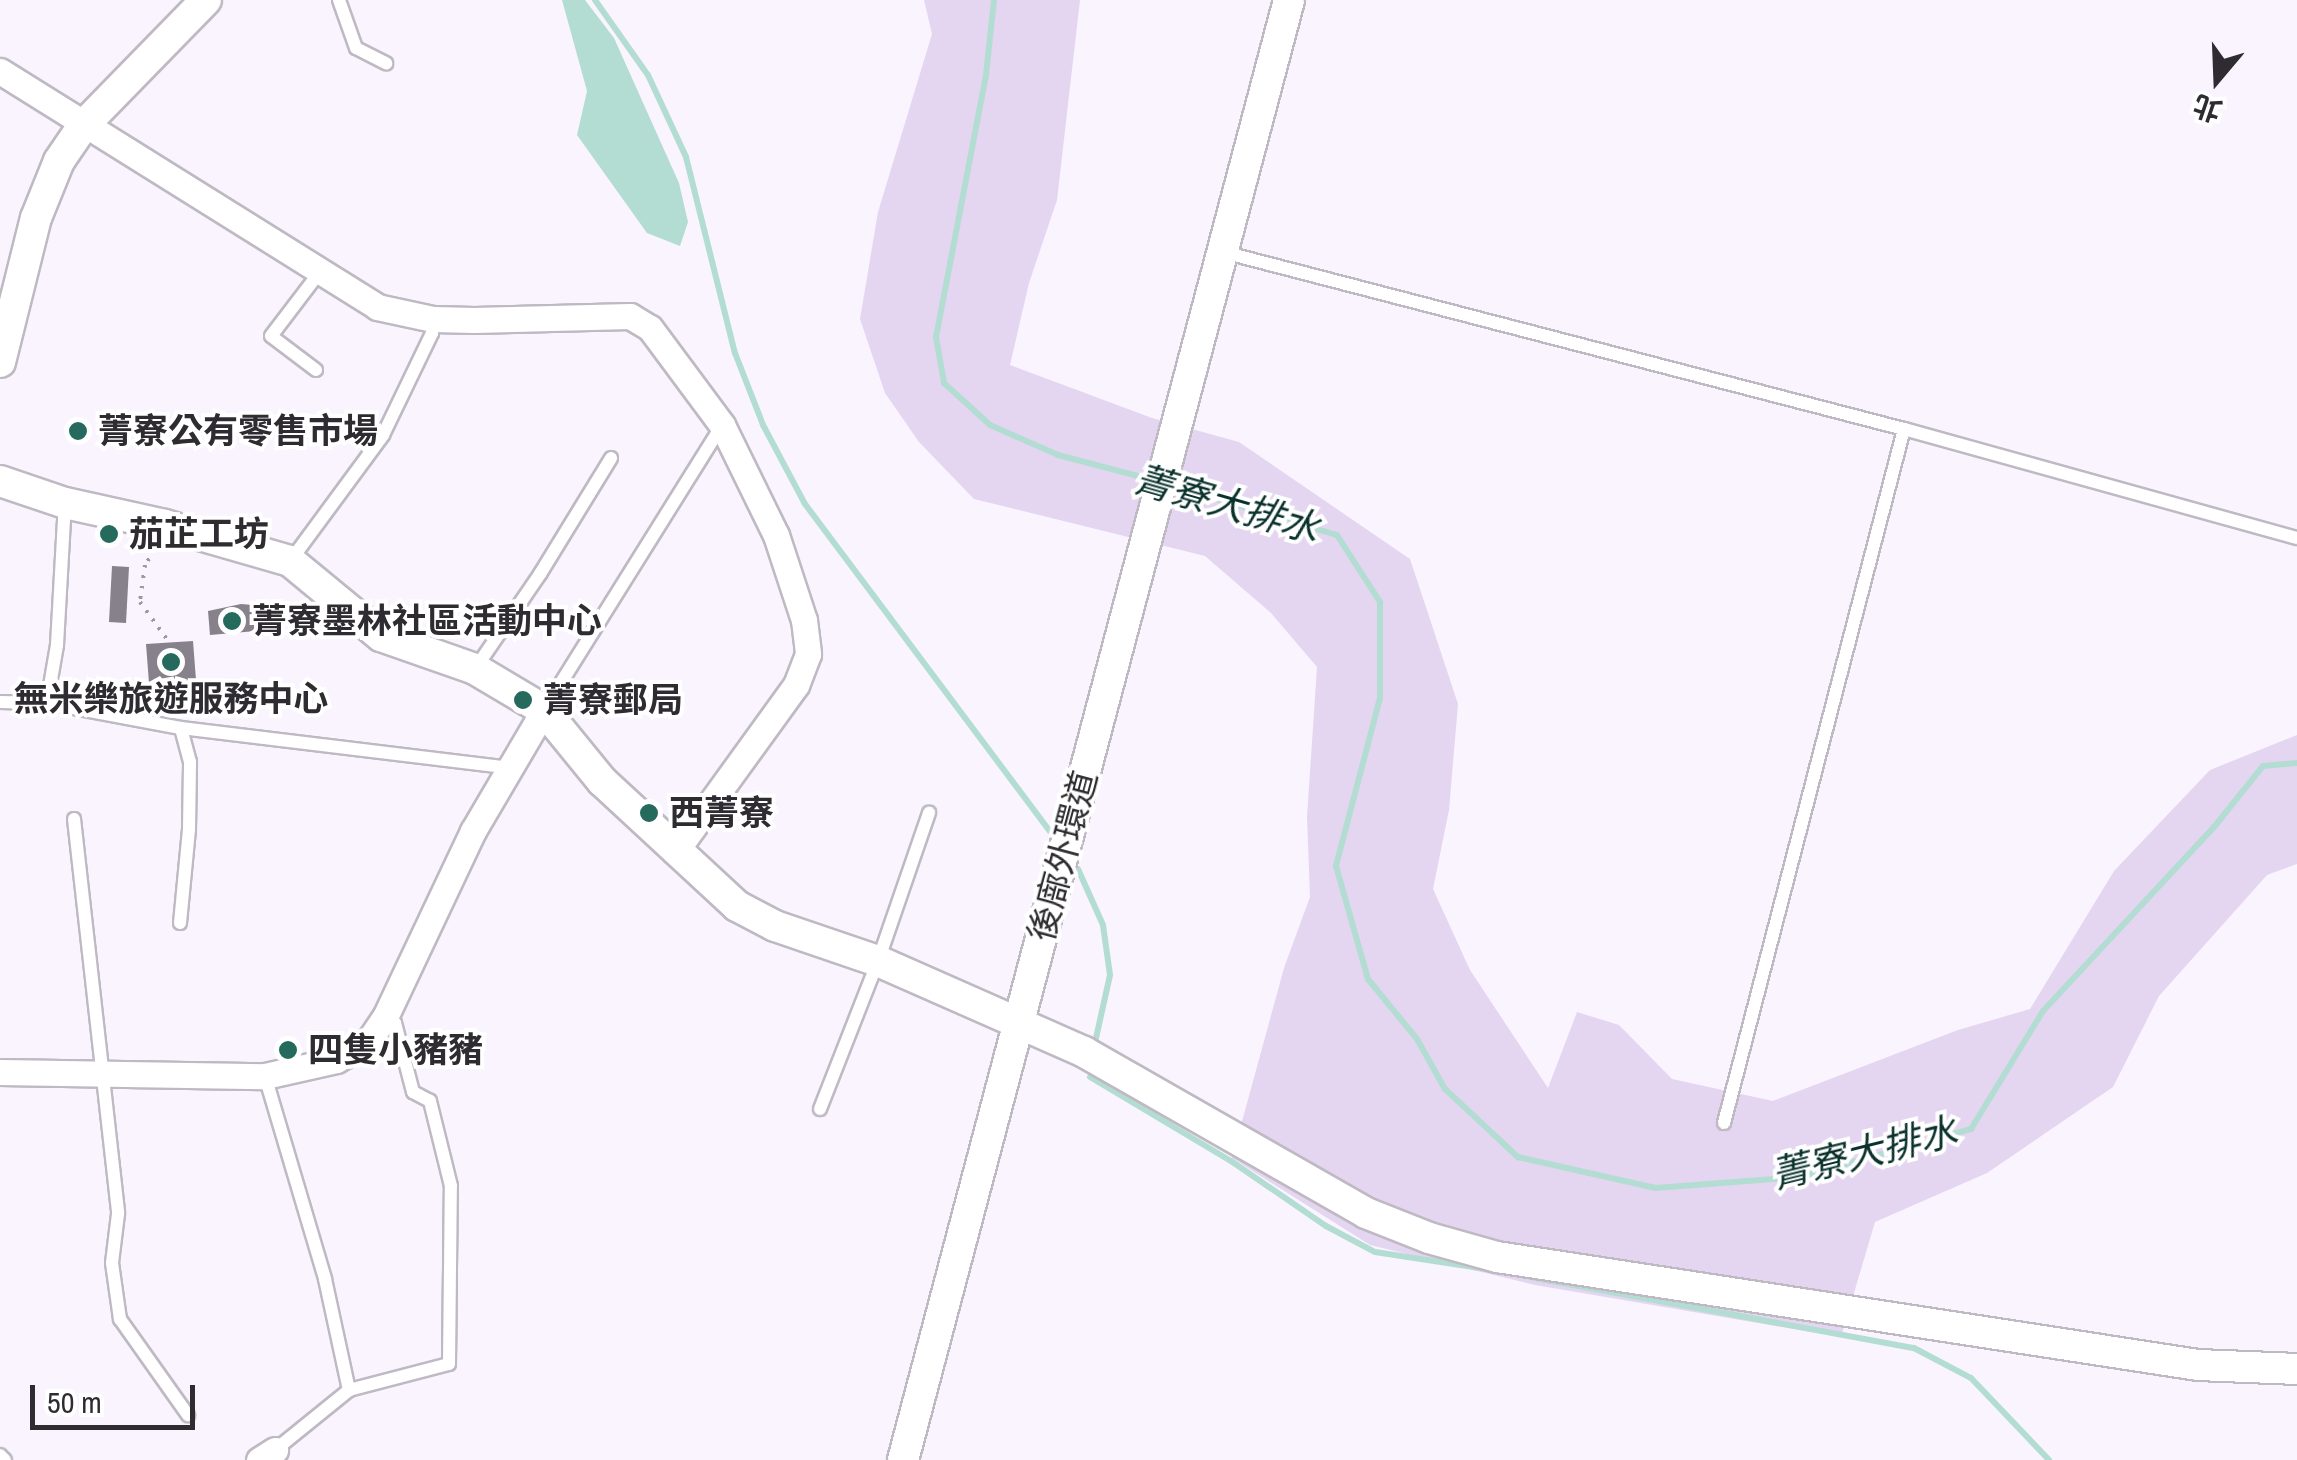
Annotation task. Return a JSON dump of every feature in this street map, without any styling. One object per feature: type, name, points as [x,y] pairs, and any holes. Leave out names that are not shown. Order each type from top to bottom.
[{"type":"street","points":[[0,362],[5,321],[36,218],[59,161],[84,126],[206,0]]},
{"type":"street","name":"後廍外環道","points":[[904,1460],[1289,0]]},
{"type":"street","points":[[0,71],[377,307],[433,319],[630,316],[650,328],[722,425],[776,535],[804,620],[808,654],[796,686],[675,852]]},
{"type":"street","points":[[0,481],[65,503],[164,525],[290,561],[382,636],[475,669],[544,710],[602,781],[737,906],[775,926],[878,961],[1084,1052],[1366,1212],[1446,1243],[1497,1257],[2198,1365],[2297,1369]]},
{"type":"street","points":[[0,1072],[102,1077],[266,1076],[336,1060],[368,1042],[386,1016],[456,864],[544,710]]},
{"type":"lane","points":[[339,0],[356,48],[386,63]]},
{"type":"lane","points":[[1223,252],[1904,428],[2297,538]]},
{"type":"lane","points":[[316,370],[272,336],[318,272]]},
{"type":"lane","points":[[290,561],[332,510],[383,435],[432,333],[433,319]]},
{"type":"lane","points":[[544,710],[722,425]]},
{"type":"lane","points":[[1724,1123],[1904,428]]},
{"type":"lane","points":[[475,669],[540,574],[611,458]]},
{"type":"lane","points":[[47,702],[58,628],[65,503]]},
{"type":"lane","points":[[0,702],[47,702],[182,728],[511,768]]},
{"type":"lane","points":[[180,923],[190,829],[190,762],[182,728]]},
{"type":"lane","points":[[820,1109],[878,961],[929,813]]},
{"type":"lane","points":[[74,819],[118,1214],[112,1264],[120,1319],[188,1415]]},
{"type":"lane","points":[[267,1455],[350,1390],[449,1364],[451,1186],[430,1100],[413,1092],[395,1023],[386,1016]]},
{"type":"lane","points":[[266,1076],[325,1280],[350,1390]]},
{"type":"path","points":[[164,525],[162,541],[145,565],[140,602],[169,642]]},
{"type":"shaded area","points":[[562,0],[585,0],[614,38],[679,183],[688,222],[680,246],[647,233],[577,135],[587,91]]},
{"type":"shaded area","points":[[924,0],[1080,0],[1057,200],[1029,283],[1010,365],[1152,418],[1239,442],[1410,559],[1458,704],[1449,810],[1433,889],[1470,970],[1548,1088],[1577,1012],[1619,1025],[1672,1079],[1773,1101],[1958,1030],[2030,1009],[2114,871],[2210,770],[2297,735],[2297,864],[2267,875],[2159,996],[2113,1087],[1987,1173],[1875,1222],[1841,1337],[1535,1285],[1370,1245],[1232,1158],[1284,968],[1310,897],[1307,817],[1317,667],[1271,613],[1205,556],[974,499],[919,442],[885,393],[860,319],[878,212],[932,34]]},
{"type":"building","points":[[112,566],[129,567],[126,623],[109,622]]},
{"type":"building","name":"菁寮墨林社區活動中心","points":[[253,605],[256,631],[210,635],[208,611]]},
{"type":"building","name":"無米樂旅遊服務中心","points":[[193,641],[196,680],[149,683],[146,644]]},
{"type":"waterway","points":[[595,0],[648,75],[686,157],[735,353],[763,425],[805,504],[1050,831]]},
{"type":"waterway","name":"菁寮大排水","points":[[994,0],[986,75],[936,337],[944,383],[990,425],[1058,455],[1153,480]]},
{"type":"waterway","name":"菁寮大排水","points":[[1170,485],[1337,535],[1380,602],[1380,698],[1336,866],[1368,979],[1417,1039],[1445,1089],[1518,1157],[1656,1188],[1799,1177],[1971,1129],[2043,1011],[2214,827],[2263,766],[2297,763]]},
{"type":"waterway","points":[[1078,869],[1103,925],[1110,975],[1096,1038]]},
{"type":"waterway","points":[[1090,1077],[1231,1161],[1326,1226],[1375,1252],[1493,1270]]},
{"type":"waterway","points":[[1530,1277],[1914,1348],[1971,1378],[2049,1460]]},
{"type":"place","name":"菁寮公有零售市場","points":[[78,431]]},
{"type":"place","name":"茄芷工坊","points":[[109,534]]},
{"type":"place","name":"菁寮墨林社區活動中心","points":[[232,621]]},
{"type":"place","name":"無米樂旅遊服務中心","points":[[171,662]]},
{"type":"place","name":"菁寮郵局","points":[[523,700]]},
{"type":"place","name":"西菁寮","points":[[649,813]]},
{"type":"place","name":"四隻小豬豬","points":[[288,1050]]}]
